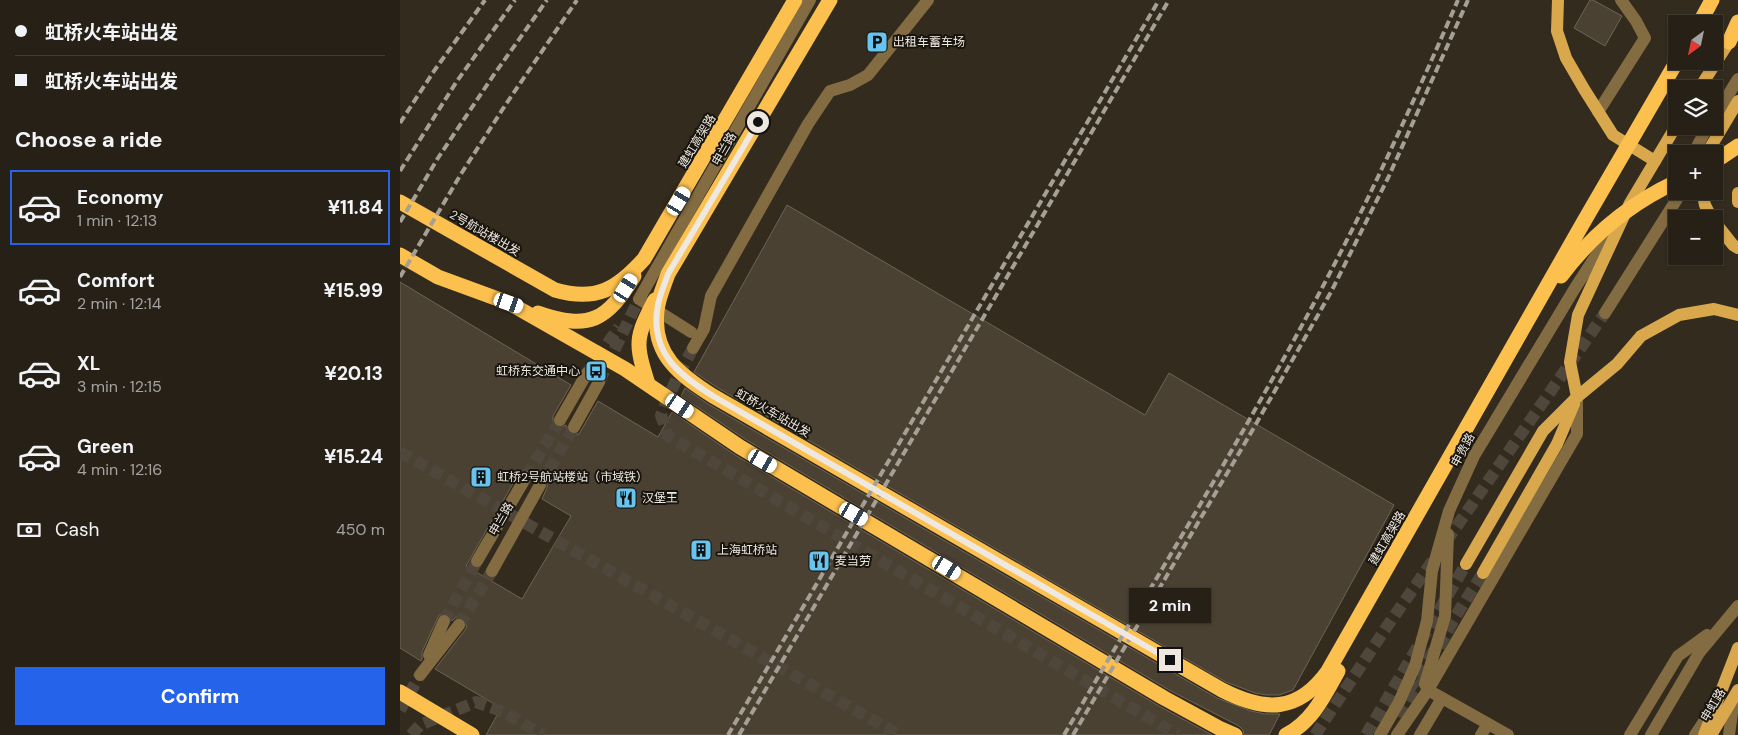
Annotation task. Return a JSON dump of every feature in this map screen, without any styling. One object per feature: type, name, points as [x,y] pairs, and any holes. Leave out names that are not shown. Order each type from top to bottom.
[{"type":"highway","name":"建虹高架路","points":[[555,290],[571,295],[601,292],[616,285],[630,275],[644,259],[795,0]]},
{"type":"highway","name":"虹桥火车站出发","points":[[830,0],[668,274],[657,311],[659,342],[666,356],[676,370],[690,382],[1222,690]]},
{"type":"highway","points":[[1704,15],[1711,3]]},
{"type":"highway","points":[[1729,42],[1738,22]]},
{"type":"highway","points":[[1531,315],[1672,70]]},
{"type":"highway","points":[[1723,150],[1738,146]]},
{"type":"highway","points":[[1531,315],[1569,265],[1601,232],[1620,216],[1668,187]]},
{"type":"highway","name":"2号航站楼出发","points":[[400,202],[555,290]]},
{"type":"highway","points":[[400,255],[438,278],[551,317],[577,321],[592,320],[613,307],[644,259]]},
{"type":"highway","points":[[648,384],[640,357],[638,342],[641,328],[668,274]]},
{"type":"highway","points":[[509,303],[648,384],[740,447],[1164,698],[1235,735]]},
{"type":"highway","name":"建虹高架路","points":[[1222,690],[1253,704],[1289,703],[1300,698],[1321,680],[1531,315]]},
{"type":"highway","points":[[1286,735],[1296,730],[1311,716],[1323,697],[1339,670],[1345,641]]},
{"type":"highway","points":[[400,692],[472,735]]},
{"type":"main road","points":[[1558,0],[1557,31],[1566,58],[1598,112],[1613,135],[1656,161]]},
{"type":"main road","points":[[1705,80],[1738,27]]},
{"type":"main road","points":[[1714,145],[1738,101]]},
{"type":"main road","name":"申贵路","points":[[1577,397],[1570,362],[1578,315],[1630,203],[1671,135]]},
{"type":"main road","points":[[1738,193],[1738,202]]},
{"type":"main road","points":[[1723,232],[1733,245],[1738,248]]},
{"type":"main road","points":[[1466,564],[1543,431],[1577,397],[1616,364],[1642,336],[1679,315],[1714,309],[1738,315]]},
{"type":"main road","points":[[1483,573],[1558,444],[1577,397]]},
{"type":"main road","points":[[1704,735],[1738,648]]},
{"type":"main road","name":"申虹路","points":[[1711,735],[1736,694]]},
{"type":"street","name":"申兰路","points":[[691,332],[639,298],[810,0]]},
{"type":"street","points":[[693,348],[704,329],[712,296],[808,124],[830,91],[850,85],[868,75],[928,0]]},
{"type":"street","points":[[1598,112],[1645,38],[1621,0]]},
{"type":"street","points":[[1723,104],[1738,80]]},
{"type":"street","points":[[1644,252],[1670,200]]},
{"type":"street","points":[[1605,312],[1676,200]]},
{"type":"street","name":"申贵路","points":[[1380,735],[1399,702],[1415,666],[1427,621],[1432,571],[1449,511],[1474,456],[1575,288],[1630,203]]},
{"type":"street","points":[[560,420],[587,373]]},
{"type":"street","points":[[574,427],[599,382]]},
{"type":"street","points":[[1397,735],[1428,690],[1577,434],[1577,397]]},
{"type":"street","name":"申兰路","points":[[477,561],[526,477]]},
{"type":"street","points":[[492,571],[540,485]]},
{"type":"street","points":[[1449,511],[1445,616],[1426,684],[1428,690],[1485,730],[1508,735]]},
{"type":"street","points":[[1650,735],[1699,654],[1738,606]]},
{"type":"street","points":[[444,621],[420,675],[459,625]]},
{"type":"street","points":[[1630,735],[1678,656],[1723,624]]},
{"type":"street","points":[[1728,735],[1736,694]]},
{"type":"street","points":[[1420,735],[1442,698]]},
{"type":"street","points":[[1695,735],[1716,703]]},
{"type":"building","points":[[1590,0],[1622,16],[1605,46],[1574,28]]},
{"type":"building","points":[[787,205],[1145,415],[1169,373],[1394,505],[1293,690],[1279,695],[1267,695],[1255,693],[1226,682],[718,388],[694,372]]},
{"type":"building","name":"上海虹桥站","points":[[400,282],[571,385],[553,416],[553,424],[556,427],[560,428],[566,425],[567,431],[570,434],[579,434],[598,401],[658,437],[672,412],[735,455],[1159,706],[1212,735],[486,735],[501,708],[435,669],[465,630],[467,626],[464,619],[456,617],[452,621],[447,613],[439,615],[422,652],[421,661],[400,648]],"holes":[[[527,469],[533,473],[533,481],[540,477],[547,481],[547,488],[542,499],[571,516],[522,599],[466,566],[519,473]]]},
{"type":"building","points":[[685,388],[708,404],[1217,698],[1251,711],[1265,714],[1280,714],[1269,735],[1244,735],[1243,730],[1239,726],[1169,690],[745,439],[681,396]]},
{"type":"tunnel","points":[[599,382],[639,299]]},
{"type":"tunnel","points":[[1315,735],[1388,625],[1605,313]]},
{"type":"tunnel","points":[[587,373],[619,327]]},
{"type":"tunnel","points":[[693,348],[676,380],[661,415],[668,436],[1178,735]]},
{"type":"tunnel","points":[[526,477],[560,420]]},
{"type":"tunnel","points":[[540,485],[574,427]]},
{"type":"tunnel","points":[[400,452],[899,735]]},
{"type":"tunnel","points":[[444,621],[477,561]]},
{"type":"tunnel","points":[[1366,735],[1466,564]]},
{"type":"tunnel","points":[[459,625],[492,571]]},
{"type":"tunnel","points":[[1408,691],[1483,573]]},
{"type":"tunnel","points":[[1439,647],[1453,621]]},
{"type":"tunnel","points":[[1403,719],[1427,672]]},
{"type":"tunnel","points":[[400,710],[420,675]]},
{"type":"tunnel","points":[[411,735],[420,725],[476,702],[504,712],[543,735]]},
{"type":"railway","points":[[400,123],[434,71],[485,0]]},
{"type":"railway","points":[[400,171],[457,81],[515,0]]},
{"type":"railway","points":[[400,222],[438,158],[547,0]]},
{"type":"railway","points":[[400,277],[461,174],[577,0]]},
{"type":"railway","points":[[728,735],[1159,0]]},
{"type":"railway","points":[[739,735],[1169,0]]},
{"type":"railway","points":[[1064,735],[1219,473],[1294,341],[1364,206],[1458,0]]},
{"type":"railway","points":[[1073,735],[1252,431],[1331,292],[1388,178],[1468,0]]},
{"type":"place","name":"出租车蓄车场","points":[[877,42]]},
{"type":"place","name":"虹桥东交通中心","points":[[596,371]]},
{"type":"place","name":"虹桥2号航站楼站（市域铁）","points":[[481,477]]},
{"type":"place","name":"汉堡王","points":[[626,498]]},
{"type":"place","name":"上海虹桥站","points":[[701,550]]},
{"type":"place","name":"麦当劳","points":[[819,561]]},
{"type":"route","points":[[758,122],[668,274],[660,298],[657,311],[659,342],[676,370],[690,382],[713,396],[1170,660]]}]
